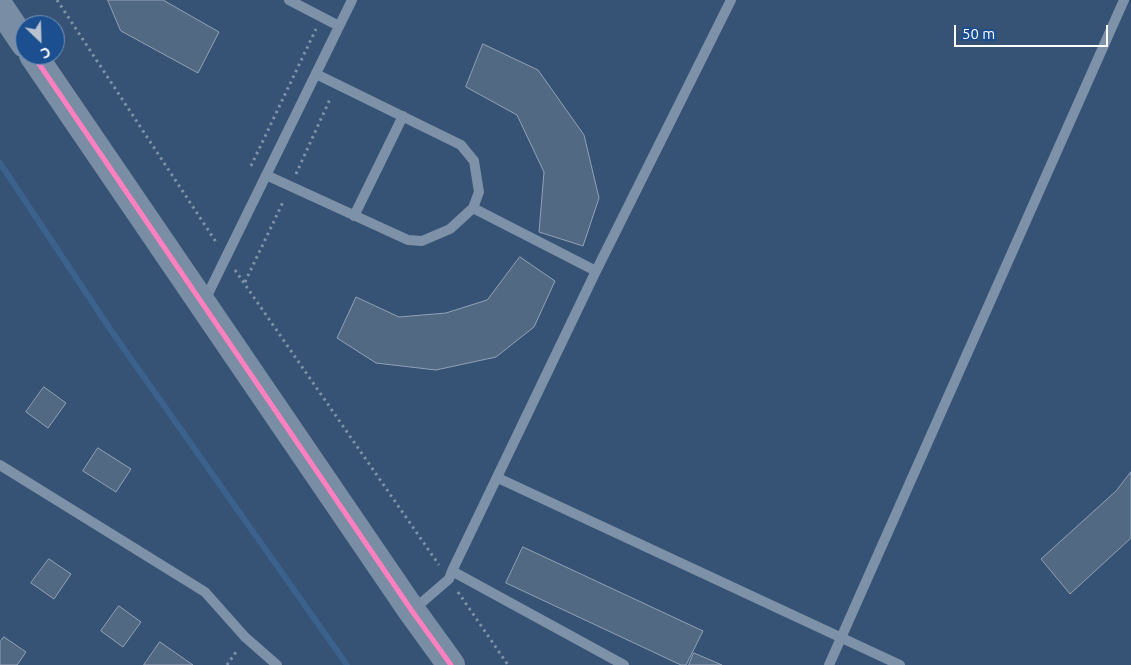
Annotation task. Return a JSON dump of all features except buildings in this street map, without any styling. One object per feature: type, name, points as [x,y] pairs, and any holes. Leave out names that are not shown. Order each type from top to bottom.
[{"type":"street","points":[[0,7],[15,29]]},
{"type":"street","points":[[40,65],[412,611],[451,665]]},
{"type":"lane","points":[[289,0],[339,26]]},
{"type":"lane","points":[[203,305],[352,0]]},
{"type":"lane","points":[[412,611],[451,575],[596,271],[731,0]]},
{"type":"lane","points":[[829,665],[1124,0]]},
{"type":"lane","points":[[266,175],[408,240],[422,241],[450,229],[473,208],[479,192],[474,161],[461,145],[316,74]]},
{"type":"lane","points":[[354,216],[403,116]]},
{"type":"lane","points":[[473,208],[596,271]]},
{"type":"lane","points":[[0,465],[205,592],[245,637],[277,665]]},
{"type":"lane","points":[[498,478],[900,665]]},
{"type":"lane","points":[[451,575],[624,665]]},
{"type":"path","points":[[57,0],[226,257],[451,575],[508,665]]},
{"type":"path","points":[[250,169],[322,17]]},
{"type":"path","points":[[216,241],[220,232]]},
{"type":"waterway","points":[[0,163],[110,329],[347,665]]},
{"type":"cycle path","points":[[40,65],[412,611],[451,665]]}]
